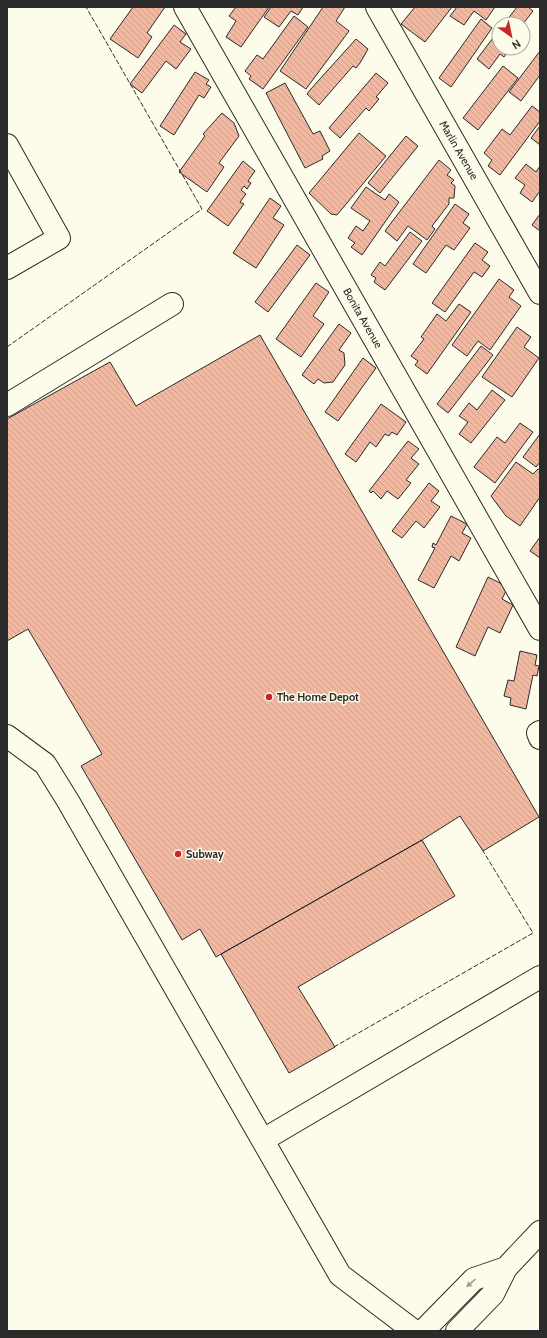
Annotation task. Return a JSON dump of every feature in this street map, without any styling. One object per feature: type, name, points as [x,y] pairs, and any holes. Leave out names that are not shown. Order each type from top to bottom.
[{"type":"street","name":"Bonita Avenue","points":[[185,7],[540,629]]},
{"type":"street","name":"Marlin Avenue","points":[[377,7],[540,293]]},
{"type":"street","points":[[7,145],[58,238],[7,268]]},
{"type":"street","points":[[7,405],[172,304]]},
{"type":"street","points":[[540,732],[538,734],[540,738]]},
{"type":"street","points":[[7,736],[45,764],[68,801],[340,1275],[414,1331]]},
{"type":"street","points":[[263,1140],[540,976]]},
{"type":"street","points":[[457,1331],[492,1294],[506,1268],[540,1232]]},
{"type":"street","points":[[423,1331],[474,1279],[506,1268]]},
{"type":"building","points":[[133,7],[165,7],[147,33],[152,37],[138,58],[110,39]]},
{"type":"building","points":[[236,7],[269,7],[241,47],[226,37],[236,21],[229,16]]},
{"type":"building","points":[[271,7],[303,7],[298,15],[291,11],[279,27],[264,17]]},
{"type":"building","points":[[323,7],[345,7],[336,21],[349,31],[306,89],[280,71]]},
{"type":"building","points":[[415,7],[452,7],[425,42],[401,24]]},
{"type":"building","points":[[457,7],[495,7],[486,20],[474,11],[464,25],[450,16]]},
{"type":"building","points":[[517,7],[528,7],[533,11],[529,16],[510,16]]},
{"type":"building","points":[[294,16],[308,27],[263,89],[249,79],[251,76],[245,71],[257,55],[263,59]]},
{"type":"building","points":[[481,19],[491,27],[491,29],[451,87],[439,78]]},
{"type":"building","points":[[174,25],[186,34],[180,42],[191,49],[176,69],[166,61],[142,93],[130,84]]},
{"type":"building","points":[[356,39],[368,49],[356,68],[353,66],[319,105],[307,94]]},
{"type":"building","points":[[491,41],[491,56],[499,56],[489,69],[477,59]]},
{"type":"building","points":[[540,51],[540,75],[521,101],[509,92]]},
{"type":"building","points":[[503,66],[518,78],[478,130],[463,118]]},
{"type":"building","points":[[195,72],[209,80],[206,84],[211,87],[204,98],[199,95],[174,135],[160,126]]},
{"type":"building","points":[[376,73],[388,83],[376,97],[379,99],[369,111],[366,108],[340,138],[329,128]]},
{"type":"building","points":[[285,83],[313,134],[320,131],[330,151],[322,156],[323,159],[305,168],[266,93]]},
{"type":"building","points":[[532,106],[540,112],[540,121],[500,175],[488,166],[492,160],[484,153],[502,129],[510,135]]},
{"type":"building","points":[[222,113],[234,123],[239,136],[219,163],[224,167],[207,192],[179,172],[205,136],[203,134]]},
{"type":"building","points":[[540,126],[540,145],[531,138]]},
{"type":"building","points":[[359,133],[386,156],[337,215],[331,214],[309,193]]},
{"type":"building","points":[[406,136],[418,146],[380,193],[368,183]]},
{"type":"building","points":[[439,160],[451,170],[447,175],[454,180],[451,183],[455,186],[454,198],[449,198],[449,204],[432,226],[435,229],[427,240],[408,226],[397,241],[385,231]]},
{"type":"building","points":[[243,161],[255,171],[248,181],[251,183],[247,189],[244,186],[241,190],[246,194],[240,202],[244,204],[228,226],[207,211]]},
{"type":"building","points":[[526,164],[536,172],[540,166],[540,191],[532,202],[520,193],[525,185],[515,178]]},
{"type":"building","points":[[366,187],[385,200],[389,194],[399,202],[362,255],[351,247],[355,243],[348,238],[356,226],[363,231],[370,221],[351,208]]},
{"type":"building","points":[[270,198],[281,206],[273,218],[284,225],[256,268],[233,253]]},
{"type":"building","points":[[455,204],[469,214],[463,223],[470,228],[454,250],[446,245],[426,273],[413,264]]},
{"type":"building","points":[[540,214],[540,231],[532,225]]},
{"type":"building","points":[[410,232],[422,241],[385,290],[374,282],[376,278],[371,275],[380,262],[385,266]]},
{"type":"building","points":[[475,243],[488,252],[482,260],[490,266],[482,277],[474,272],[445,312],[432,303]]},
{"type":"building","points":[[297,245],[310,255],[268,312],[255,302]]},
{"type":"building","points":[[499,279],[514,290],[509,297],[521,306],[490,350],[478,341],[467,356],[452,345]]},
{"type":"building","points":[[316,283],[329,292],[313,316],[324,324],[301,357],[276,339]]},
{"type":"building","points":[[459,304],[471,312],[427,374],[415,365],[418,361],[411,356],[424,339],[421,337],[437,314],[446,321]]},
{"type":"building","points":[[339,324],[351,333],[339,350],[344,353],[345,365],[333,382],[324,383],[318,379],[314,384],[302,375]]},
{"type":"building","points":[[517,327],[531,337],[524,347],[539,358],[512,397],[482,377]]},
{"type":"building","name":"The Home Depot","points":[[260,335],[539,817],[483,851],[460,816],[422,840],[216,957],[200,929],[182,940],[81,766],[102,754],[28,629],[7,641],[7,419],[110,362],[136,406]]},
{"type":"building","points":[[481,346],[493,355],[448,413],[437,404]]},
{"type":"building","points":[[363,358],[376,368],[338,421],[325,412]]},
{"type":"building","points":[[492,390],[505,400],[471,443],[459,434],[468,422],[459,416],[469,403],[477,410]]},
{"type":"building","points":[[381,404],[406,422],[397,435],[392,432],[389,436],[385,434],[376,447],[370,442],[356,462],[345,454]]},
{"type":"building","points":[[520,423],[533,432],[495,483],[474,467],[497,437],[505,443]]},
{"type":"building","points":[[540,434],[540,462],[536,467],[523,457]]},
{"type":"building","points":[[408,441],[419,449],[411,458],[419,464],[406,480],[411,483],[398,499],[387,491],[381,499],[373,491],[371,493],[369,491]]},
{"type":"building","points":[[516,462],[533,474],[538,469],[540,470],[540,497],[520,526],[506,516],[491,496]]},
{"type":"building","points":[[429,483],[439,491],[431,501],[440,507],[424,528],[416,521],[402,538],[392,531]]},
{"type":"building","points":[[451,516],[467,524],[462,533],[471,538],[459,561],[451,556],[434,588],[418,580],[435,548],[432,547],[433,543],[436,545]]},
{"type":"building","points":[[540,537],[540,558],[530,551]]},
{"type":"building","points":[[488,577],[508,587],[502,599],[513,605],[500,633],[488,627],[475,656],[456,647]]},
{"type":"building","points":[[520,651],[537,655],[535,665],[539,666],[537,676],[533,675],[526,709],[510,705],[511,698],[504,696],[508,680],[514,681]]},
{"type":"building","points":[[422,840],[455,896],[298,987],[335,1047],[289,1073],[221,954]]},
{"type":"fence","points":[[7,347],[202,209],[86,7]]},
{"type":"fence","points":[[334,1047],[533,933],[483,851]]},
{"type":"place","name":"The Home Depot","points":[[269,697]]},
{"type":"place","name":"Subway","points":[[178,854]]}]
